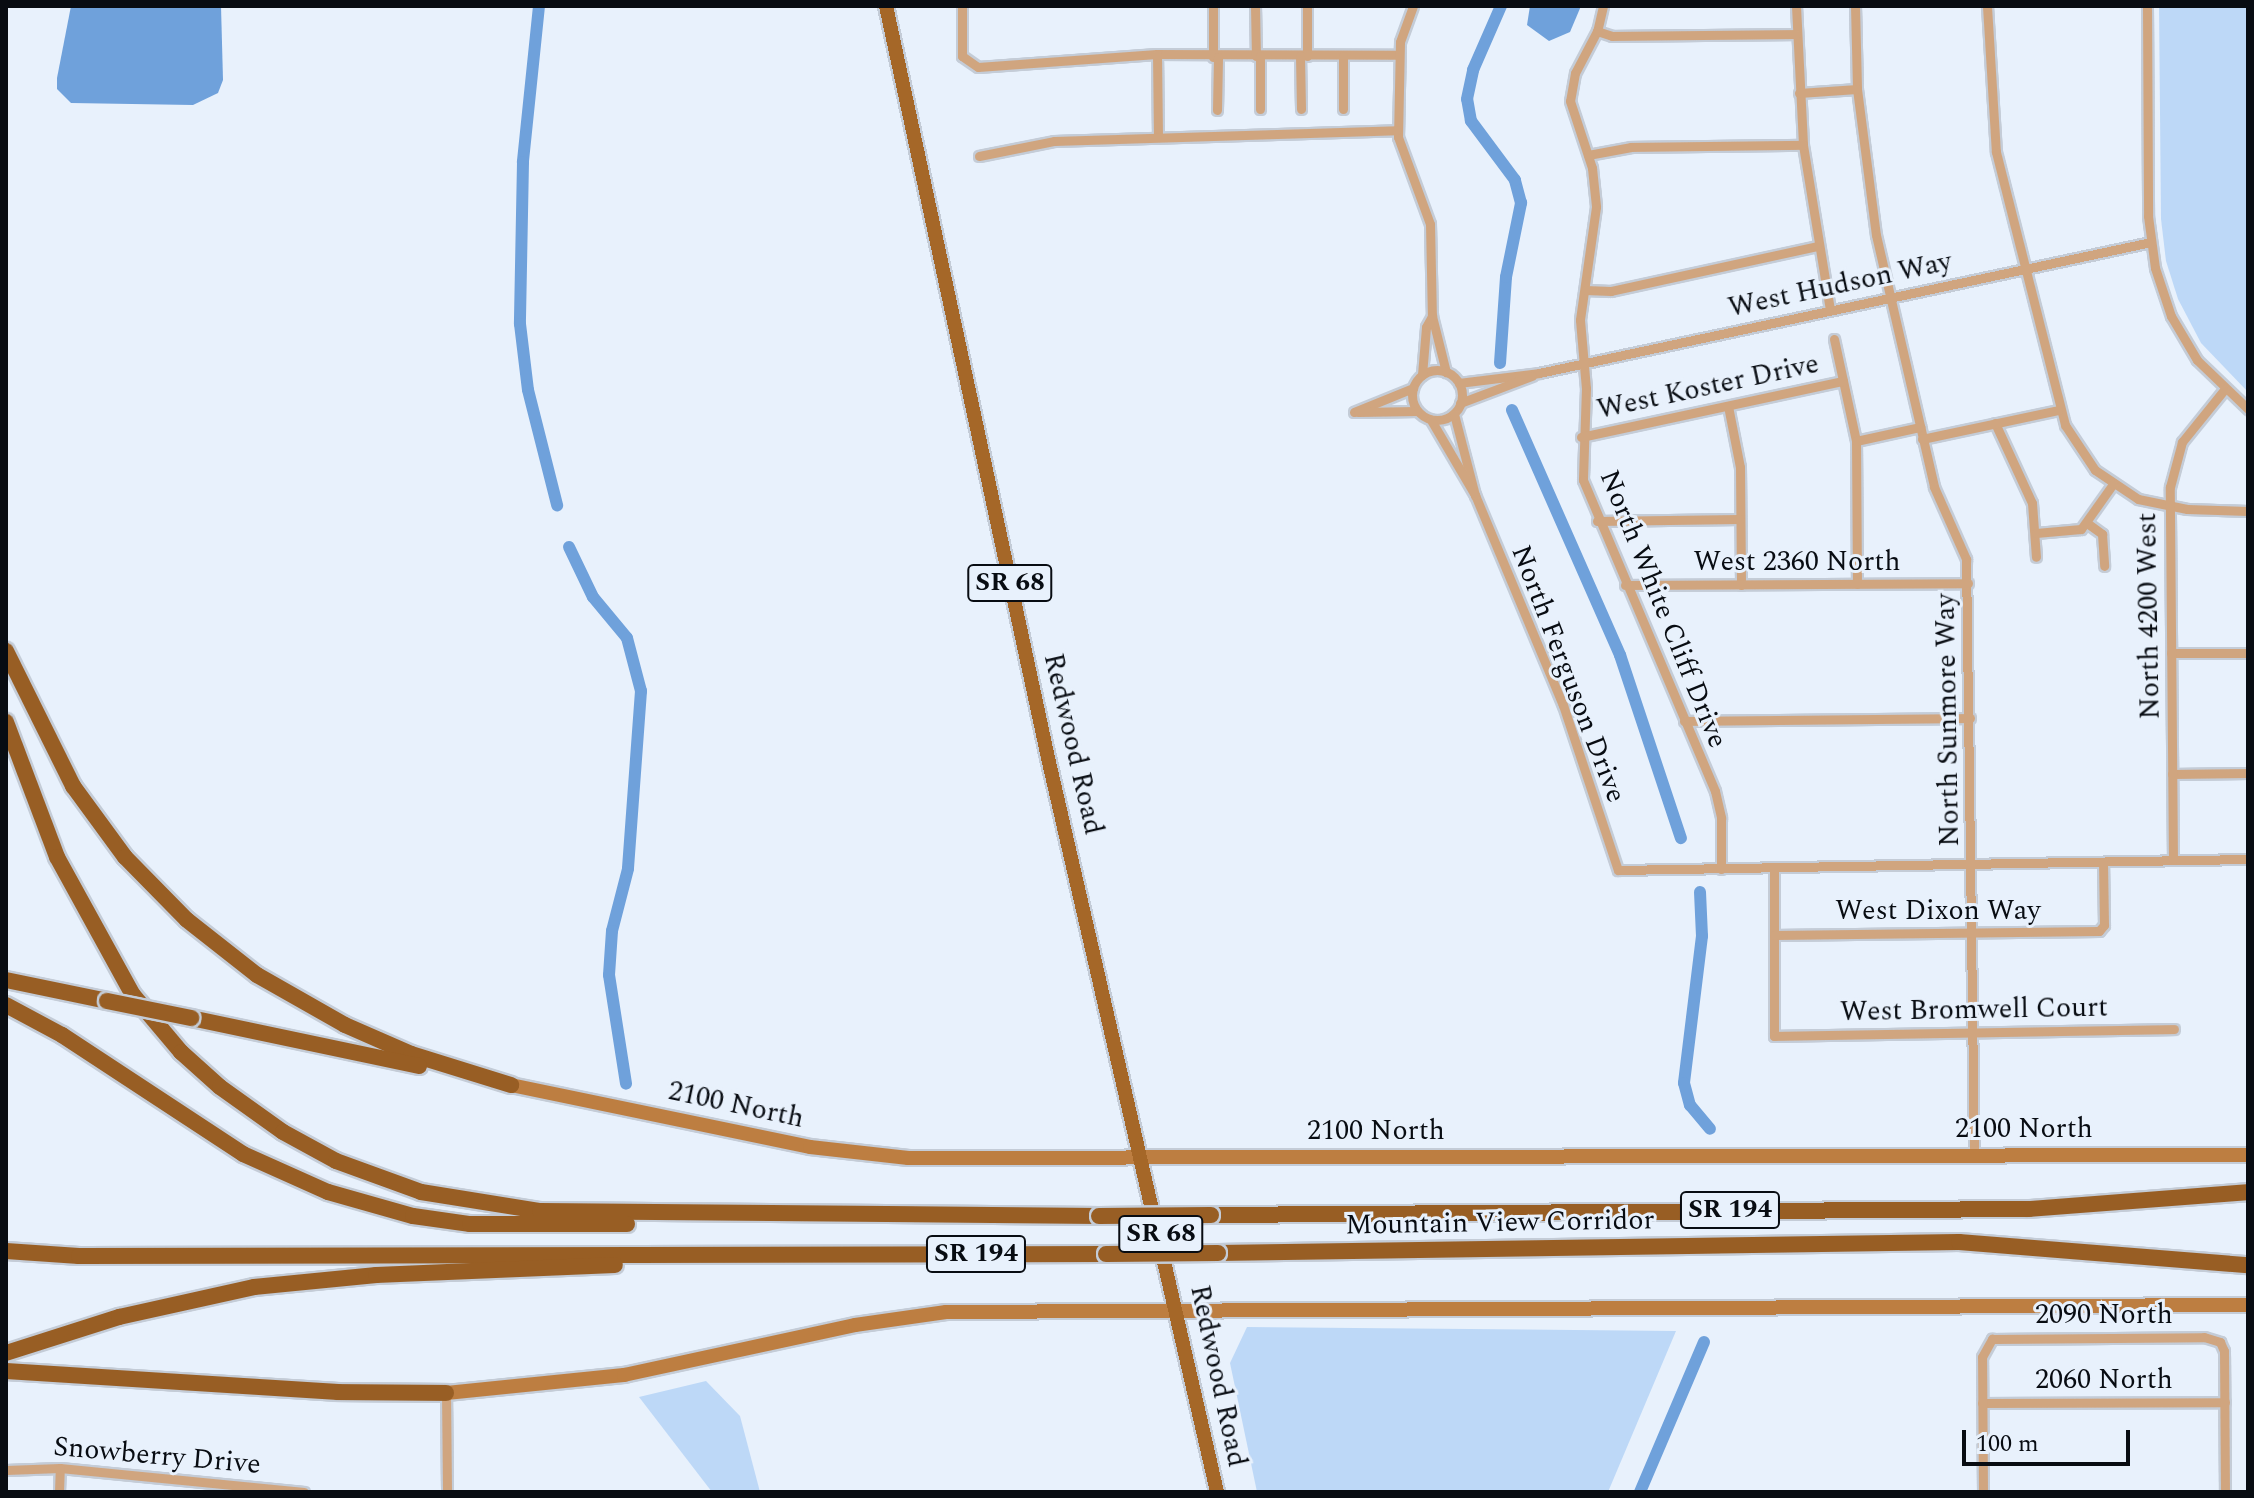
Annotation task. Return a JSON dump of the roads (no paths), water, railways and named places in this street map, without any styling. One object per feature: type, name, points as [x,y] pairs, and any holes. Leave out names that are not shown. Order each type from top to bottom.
[{"type":"highway","points":[[6,651],[39,726],[81,798],[125,857],[187,920],[257,975],[345,1025],[443,1066],[511,1085]]},
{"type":"highway","points":[[6,722],[57,857],[133,995],[210,1078],[309,1147],[407,1188],[508,1209],[885,1216]]},
{"type":"highway","points":[[6,980],[511,1085]]},
{"type":"highway","points":[[6,1005],[62,1035],[243,1154],[313,1187],[385,1209],[499,1226],[885,1216]]},
{"type":"highway","name":"Mountain View Corridor","points":[[885,1216],[2029,1209],[2248,1192]]},
{"type":"highway","name":"Mountain View Corridor","points":[[847,1254],[1218,1253],[1959,1242],[2248,1265]]},
{"type":"highway","points":[[6,1251],[79,1256],[847,1254]]},
{"type":"highway","points":[[6,1353],[151,1308],[290,1283],[847,1254]]},
{"type":"highway","points":[[6,1371],[338,1392],[446,1393]]},
{"type":"main road","name":"Redwood Road","points":[[886,6],[1048,758],[1144,1157],[1217,1492]]},
{"type":"main road","name":"2100 North","points":[[511,1085],[857,1154],[943,1160],[2248,1155]]},
{"type":"main road","points":[[446,1393],[624,1375],[920,1314],[2248,1305]]},
{"type":"street","points":[[962,6],[962,56],[978,67],[1157,54],[1216,57],[1398,55]]},
{"type":"street","points":[[1213,6],[1217,110]]},
{"type":"street","points":[[1255,6],[1260,109]]},
{"type":"street","points":[[1301,109],[1307,6]]},
{"type":"street","points":[[1413,6],[1398,55],[1397,130],[1430,224],[1432,316],[1446,372],[1459,383],[1460,403],[1454,414],[1431,420],[1417,411],[1354,412],[1413,388],[1422,375],[1426,327],[1432,316]]},
{"type":"street","name":"North White Cliff Drive","points":[[1603,6],[1597,31],[1571,91],[1574,121],[1588,155],[1596,220],[1580,320],[1585,363],[1581,437],[1583,480],[1597,521],[1718,800],[1721,869]]},
{"type":"street","points":[[1796,6],[1803,145],[1817,246],[1830,309]]},
{"type":"street","name":"North Sunmore Way","points":[[1855,6],[1857,89],[1869,193],[1937,499],[1962,547],[1968,583],[1974,1155]]},
{"type":"street","points":[[1987,6],[1993,130],[2058,410],[2087,461],[2113,484],[2138,499],[2169,505],[2248,511]]},
{"type":"street","points":[[2147,6],[2151,242],[2171,316],[2197,360],[2224,390],[2248,409]]},
{"type":"street","points":[[1597,31],[1612,36],[1796,34]]},
{"type":"street","points":[[1157,54],[1158,136]]},
{"type":"street","points":[[1343,56],[1343,109]]},
{"type":"street","points":[[1799,93],[1857,89]]},
{"type":"street","points":[[979,156],[1054,141],[1397,130]]},
{"type":"street","points":[[1588,155],[1631,147],[1803,145]]},
{"type":"street","name":"West Hudson Way","points":[[1459,383],[1539,373],[2151,242]]},
{"type":"street","points":[[1585,290],[1611,291],[1817,246]]},
{"type":"street","points":[[1834,339],[1856,441],[1857,584]]},
{"type":"street","points":[[1422,375],[1446,372]]},
{"type":"street","name":"West Hudson Way","points":[[1460,403],[1539,373]]},
{"type":"street","name":"West Koster Drive","points":[[1581,437],[1843,381]]},
{"type":"street","points":[[1413,388],[1417,411]]},
{"type":"street","name":"North 4200 West","points":[[2173,859],[2169,505],[2182,442],[2224,390]]},
{"type":"street","points":[[1728,406],[1739,453],[1741,585]]},
{"type":"street","points":[[1922,439],[2058,410]]},
{"type":"street","name":"North Ferguson Drive","points":[[1454,414],[1475,495]]},
{"type":"street","name":"North Ferguson Drive","points":[[1431,420],[1475,495],[1563,705],[1618,870],[1721,869]]},
{"type":"street","points":[[1995,423],[2032,503],[2036,557]]},
{"type":"street","points":[[1856,441],[1920,427]]},
{"type":"street","points":[[2036,533],[2076,532],[2087,523],[2113,484]]},
{"type":"street","points":[[1597,521],[1740,519]]},
{"type":"street","points":[[2087,523],[2102,534],[2104,566]]},
{"type":"street","name":"West 2360 North","points":[[1625,585],[1968,583]]},
{"type":"street","points":[[2171,653],[2248,653]]},
{"type":"street","points":[[1684,721],[1970,718]]},
{"type":"street","points":[[2172,774],[2248,773]]},
{"type":"street","points":[[1721,869],[1972,867],[2248,859]]},
{"type":"street","name":"West Dixon Way","points":[[1774,935],[2102,929],[2103,862]]},
{"type":"street","points":[[1774,869],[1774,935]]},
{"type":"street","name":"West Bromwell Court","points":[[1774,935],[1774,1036],[2174,1029]]},
{"type":"street","name":"2090 North","points":[[1982,1403],[1982,1357],[1988,1343],[2004,1337],[2209,1337],[2220,1342],[2225,1402]]},
{"type":"street","points":[[446,1393],[447,1492]]},
{"type":"street","points":[[2225,1402],[2225,1492]]},
{"type":"street","name":"2060 North","points":[[1982,1403],[2225,1402]]},
{"type":"street","points":[[1982,1403],[1983,1492]]},
{"type":"street","points":[[59,1492],[60,1468]]},
{"type":"street","name":"Snowberry Drive","points":[[6,1470],[60,1468],[304,1492]]},
{"type":"water","points":[[71,6],[221,6],[223,80],[218,93],[193,105],[71,103],[57,89],[57,78]]},
{"type":"water","points":[[1530,6],[1581,6],[1570,32],[1549,41],[1527,25]]},
{"type":"waterway","points":[[539,6],[523,162],[520,324],[528,390],[557,505]]},
{"type":"waterway","points":[[1500,363],[1506,277],[1521,203],[1515,180],[1471,121],[1467,99],[1473,70],[1501,6]]},
{"type":"waterway","points":[[1512,410],[1620,655],[1681,838]]},
{"type":"waterway","points":[[569,547],[593,597],[627,638],[641,691],[628,869],[612,931],[609,975],[626,1084]]},
{"type":"waterway","points":[[1700,892],[1702,936],[1684,1083],[1690,1105],[1710,1129]]},
{"type":"waterway","points":[[1640,1492],[1704,1342]]}]
